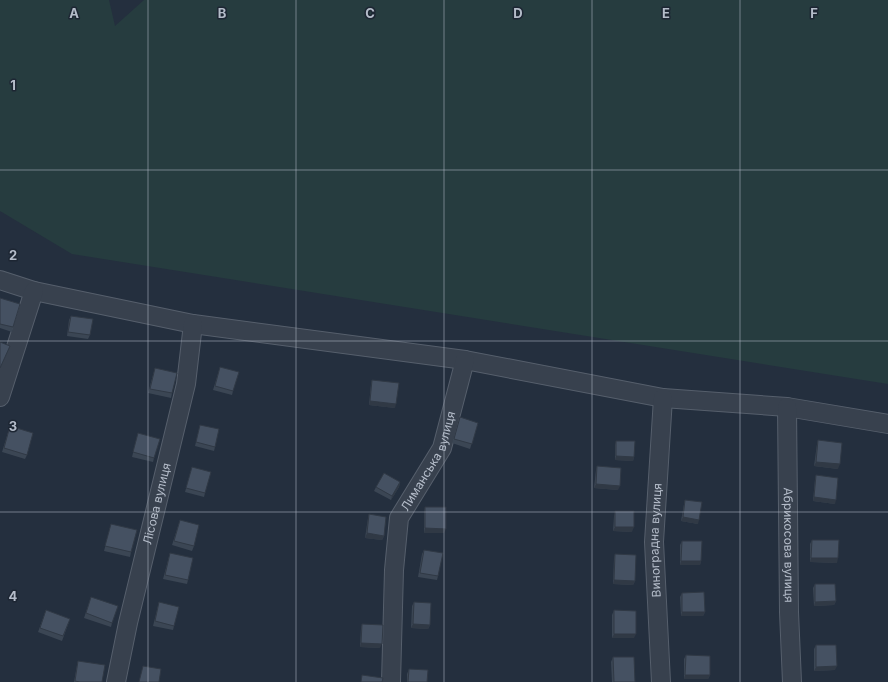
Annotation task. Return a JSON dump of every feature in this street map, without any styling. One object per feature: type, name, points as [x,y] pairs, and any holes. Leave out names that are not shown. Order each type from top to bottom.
[{"type":"street","points":[[0,280],[34,291],[193,324],[465,360],[662,398],[787,407],[888,424]]},
{"type":"street","points":[[0,397],[34,291]]},
{"type":"street","name":"Лісова вулиця","points":[[116,682],[128,623],[186,384],[193,324]]},
{"type":"street","name":"Лиманська вулиця","points":[[391,682],[394,570],[399,518],[442,448],[465,360]]},
{"type":"street","name":"Виноградна вулиця","points":[[661,682],[654,542],[662,398]]},
{"type":"street","name":"Абрикосова вулиця","points":[[787,407],[789,612],[792,682]]},
{"type":"green space","points":[[0,0],[109,0],[115,26],[144,0],[888,0],[888,384],[72,254],[0,211]]},
{"type":"building","points":[[0,298],[20,304],[13,327],[0,324]]},
{"type":"building","points":[[71,316],[93,319],[90,335],[68,332]]},
{"type":"building","points":[[0,342],[10,346],[0,368]]},
{"type":"building","points":[[220,367],[239,372],[233,391],[215,386]]},
{"type":"building","points":[[155,368],[177,373],[172,393],[150,389]]},
{"type":"building","points":[[372,380],[399,383],[396,404],[370,401]]},
{"type":"building","points":[[460,417],[478,423],[472,444],[454,439]]},
{"type":"building","points":[[200,425],[219,429],[215,447],[196,442]]},
{"type":"building","points":[[10,426],[33,433],[27,455],[4,448]]},
{"type":"building","points":[[138,433],[160,439],[154,458],[133,452]]},
{"type":"building","points":[[818,440],[842,443],[840,464],[816,462]]},
{"type":"building","points":[[616,441],[635,441],[634,457],[616,456]]},
{"type":"building","points":[[597,466],[621,468],[620,486],[596,484]]},
{"type":"building","points":[[192,467],[211,472],[205,493],[186,488]]},
{"type":"building","points":[[384,473],[400,482],[392,496],[376,487]]},
{"type":"building","points":[[816,475],[838,478],[836,500],[814,497]]},
{"type":"building","points":[[685,500],[702,502],[699,520],[683,517]]},
{"type":"building","points":[[425,507],[446,507],[446,529],[425,528]]},
{"type":"building","points":[[615,511],[634,511],[634,527],[615,527]]},
{"type":"building","points":[[369,514],[386,517],[384,536],[367,533]]},
{"type":"building","points":[[180,520],[199,525],[194,546],[174,541]]},
{"type":"building","points":[[111,524],[137,530],[131,552],[105,546]]},
{"type":"building","points":[[812,540],[839,540],[838,558],[811,558]]},
{"type":"building","points":[[682,541],[702,541],[701,561],[681,561]]},
{"type":"building","points":[[424,550],[443,553],[438,576],[420,573]]},
{"type":"building","points":[[170,553],[193,558],[188,580],[165,575]]},
{"type":"building","points":[[615,554],[636,555],[635,581],[614,580]]},
{"type":"building","points":[[815,584],[835,584],[836,601],[815,602]]},
{"type":"building","points":[[704,592],[705,612],[682,612],[682,593]]},
{"type":"building","points":[[91,597],[118,606],[112,623],[86,613]]},
{"type":"building","points":[[159,602],[179,607],[174,626],[155,621]]},
{"type":"building","points":[[414,602],[431,603],[430,625],[413,624]]},
{"type":"building","points":[[46,610],[70,619],[63,636],[40,628]]},
{"type":"building","points":[[614,610],[636,611],[636,634],[614,634]]},
{"type":"building","points":[[362,624],[383,625],[382,644],[361,643]]},
{"type":"building","points":[[816,645],[836,645],[837,666],[816,667]]},
{"type":"building","points":[[686,655],[710,656],[710,675],[685,675]]},
{"type":"building","points":[[613,657],[634,657],[635,682],[614,682]]},
{"type":"building","points":[[78,661],[105,665],[102,682],[75,681]]},
{"type":"building","points":[[143,666],[161,669],[159,682],[139,682]]},
{"type":"building","points":[[409,669],[428,670],[427,682],[408,682]]},
{"type":"building","points":[[362,675],[383,678],[382,682],[361,682]]}]
